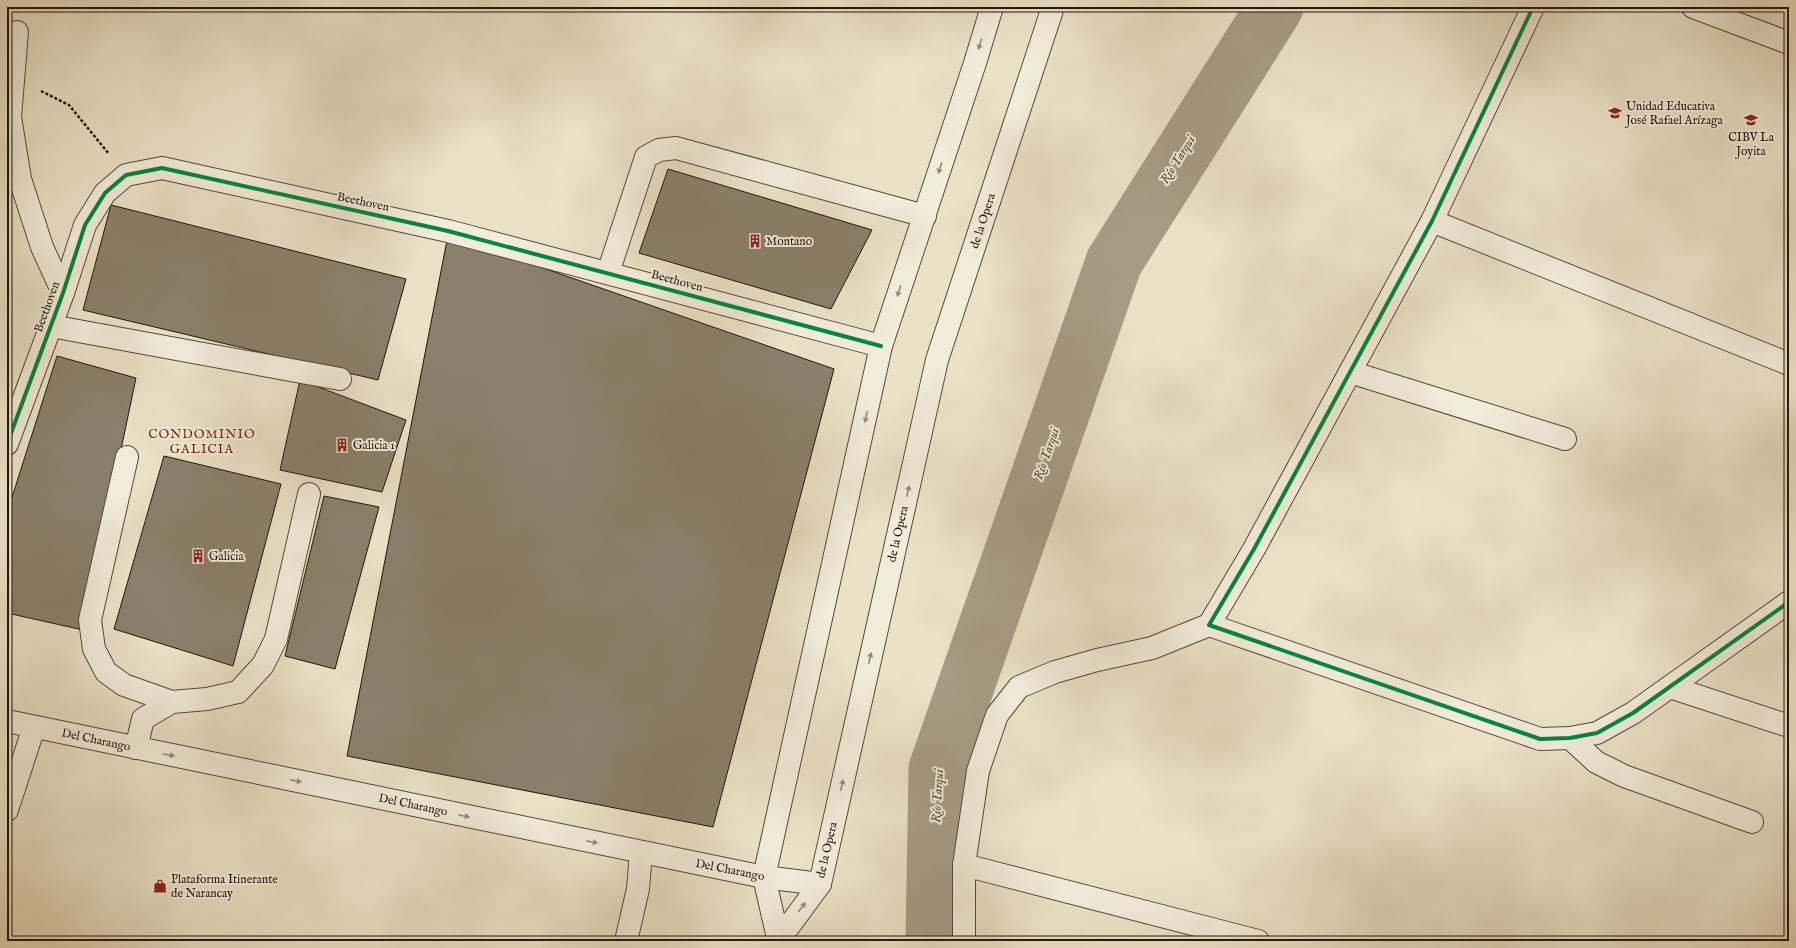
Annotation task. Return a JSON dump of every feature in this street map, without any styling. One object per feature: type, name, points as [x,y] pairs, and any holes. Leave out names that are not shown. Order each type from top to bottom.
[{"type":"street","name":"de la Opera","points":[[778,939],[764,877],[881,346],[925,216],[992,7]]},
{"type":"street","name":"de la Opera","points":[[778,939],[820,884],[937,360],[1054,7]]},
{"type":"street","points":[[964,941],[964,865],[978,771],[996,715],[1019,687],[1069,668],[1152,648],[1209,625],[1254,549],[1432,221],[1533,7]]},
{"type":"street","points":[[1693,7],[1789,43]]},
{"type":"street","points":[[16,32],[10,116],[20,180],[42,247],[63,293]]},
{"type":"street","points":[[608,273],[646,158],[659,150],[676,148],[925,216]]},
{"type":"street","name":"Beethoven","points":[[7,444],[14,404],[51,326],[85,226],[105,193],[126,175],[162,168],[448,231],[881,346]]},
{"type":"street","points":[[1432,221],[1789,364]]},
{"type":"street","points":[[51,326],[340,379]]},
{"type":"street","points":[[1350,372],[1565,439]]},
{"type":"street","points":[[127,457],[90,620],[94,649],[106,672],[124,685],[172,702],[207,699],[238,692],[263,665],[276,639],[310,494]]},
{"type":"street","points":[[1209,625],[1540,739],[1570,738],[1597,733],[1633,714],[1789,602]]},
{"type":"street","points":[[1670,687],[1789,726]]},
{"type":"street","points":[[136,748],[143,719],[172,702]]},
{"type":"street","name":"Del Charango","points":[[7,721],[764,877],[820,884]]},
{"type":"street","points":[[7,810],[11,783],[34,727]]},
{"type":"street","points":[[1570,738],[1596,762],[1624,776],[1752,822]]},
{"type":"street","points":[[626,941],[638,889],[641,852]]},
{"type":"street","points":[[964,865],[1258,941]]},
{"type":"path","points":[[38,90],[69,105],[126,175]]},
{"type":"building","name":"Montano","points":[[668,169],[872,230],[831,309],[639,253]]},
{"type":"building","points":[[111,205],[406,279],[378,380],[83,310]]},
{"type":"building","points":[[448,235],[834,369],[713,827],[347,756]]},
{"type":"building","points":[[57,356],[136,378],[83,630],[7,613],[7,513]]},
{"type":"building","name":"Galicia 1","points":[[300,380],[406,420],[382,492],[280,470]]},
{"type":"building","name":"Galicia","points":[[164,456],[281,484],[233,666],[114,629]]},
{"type":"building","points":[[324,496],[379,507],[335,669],[285,656]]},
{"type":"waterway","name":"Río Tarqui","points":[[934,941],[937,769],[1114,262],[1275,7]]},
{"type":"cycle path","points":[[1533,7],[1432,221],[1254,549],[1209,625],[1540,739],[1570,738],[1597,733],[1633,713],[1789,602]]},
{"type":"cycle path","points":[[7,444],[63,293],[85,225],[105,193],[126,175],[162,168],[448,231],[881,346]]},
{"type":"place","name":"Unidad Educativa José Rafael Arízaga","points":[[1615,113]]},
{"type":"place","name":"CIBV La Joyita","points":[[1751,120]]},
{"type":"place","name":"Montano","points":[[755,241]]},
{"type":"place","name":"Galicia 1","points":[[342,445]]},
{"type":"place","name":"Galicia","points":[[198,556]]},
{"type":"place","name":"Plataforma Itinerante de Narancay","points":[[160,886]]},
{"type":"district","name":"CONDOMINIO GALICIA","points":[[202,442]]}]
